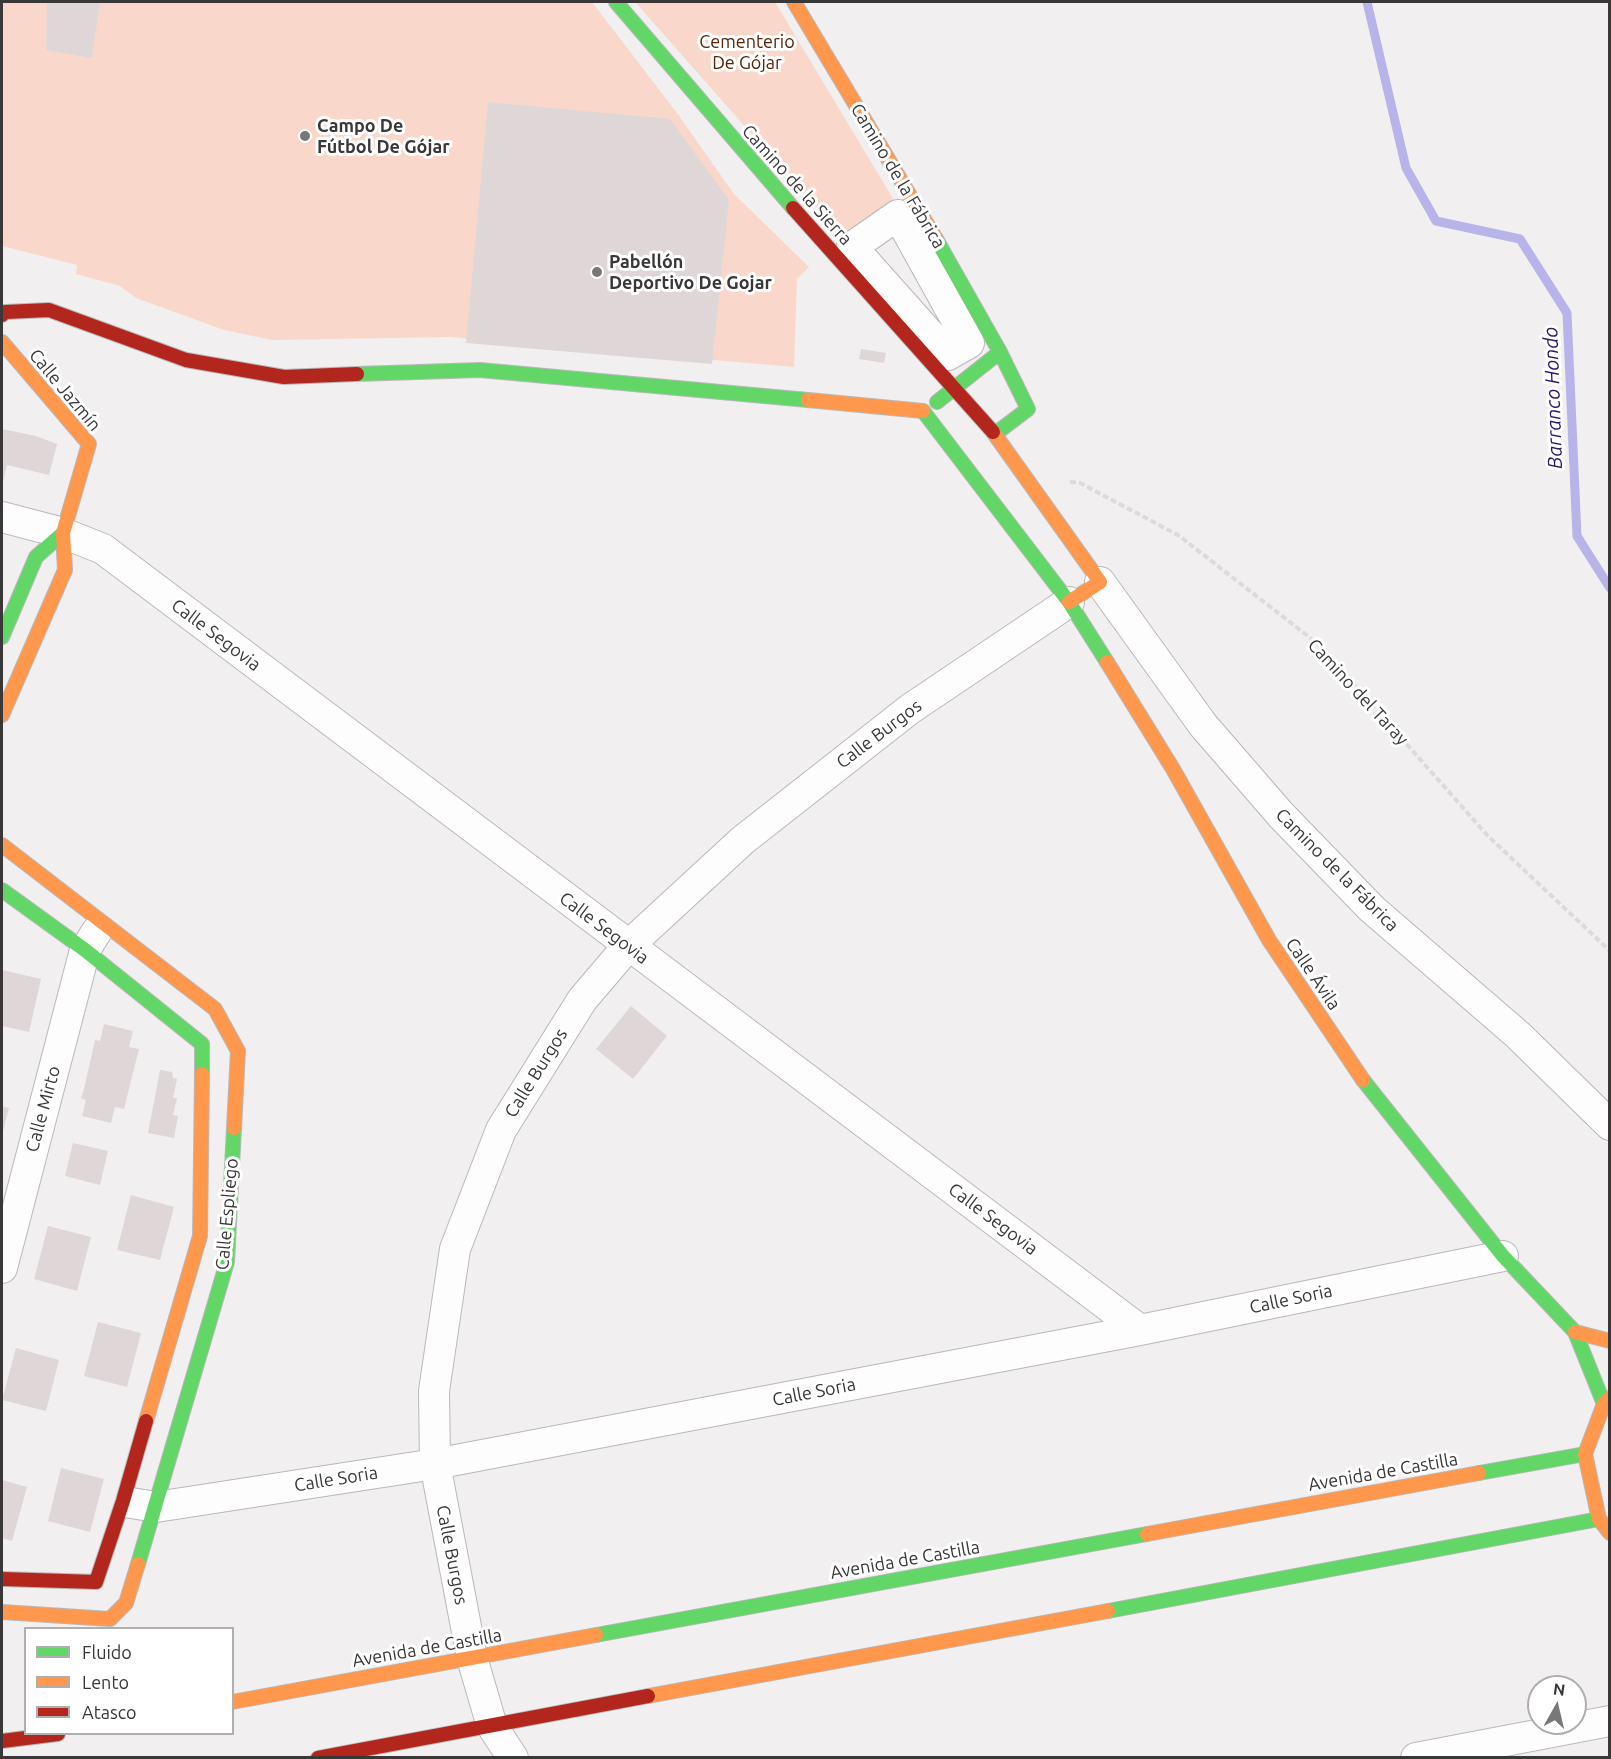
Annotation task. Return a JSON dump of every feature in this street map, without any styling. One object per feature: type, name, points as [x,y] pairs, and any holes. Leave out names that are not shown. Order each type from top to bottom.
[{"type":"street","name":"Camino de la Sierra","points":[[616,2],[746,155],[936,366],[954,390],[994,434]]},
{"type":"street","name":"Camino de la Fábrica","points":[[794,2],[917,206],[1000,352],[1028,409],[994,434],[1203,725],[1281,815],[1372,909],[1518,1035],[1610,1125]]},
{"type":"street","points":[[2,315],[5,312],[49,310],[186,360],[284,377],[480,370],[923,411],[954,390],[1000,352]]},
{"type":"street","name":"Calle Jazmín","points":[[2,342],[89,444],[63,533],[65,570],[2,715]]},
{"type":"street","points":[[923,411],[1069,602],[1100,582]]},
{"type":"street","name":"Calle Segovia","points":[[2,517],[63,533],[103,549],[1140,1330]]},
{"type":"street","points":[[2,637],[36,557],[63,533]]},
{"type":"street","name":"Calle Burgos","points":[[513,1758],[492,1726],[472,1658],[435,1464],[434,1391],[455,1249],[501,1130],[582,1000],[628,946],[743,840],[910,709],[1069,602]]},
{"type":"street","name":"Calle Ávila","points":[[1069,602],[1173,769],[1269,940],[1366,1084],[1503,1256],[1575,1332],[1607,1401]]},
{"type":"street","name":"Calle Espliego","points":[[2,845],[215,1009],[238,1051],[227,1262],[126,1603],[110,1619],[2,1612]]},
{"type":"street","name":"Calle Espliego","points":[[2,890],[85,950],[202,1044],[200,1236],[123,1501],[96,1582],[2,1579]]},
{"type":"street","points":[[85,950],[102,922]]},
{"type":"street","name":"Calle Mirto","points":[[2,1268],[85,950]]},
{"type":"street","name":"Calle Soria","points":[[123,1501],[156,1507],[435,1464],[1140,1330],[1503,1256]]},
{"type":"street","points":[[1575,1332],[1610,1341]]},
{"type":"street","points":[[1607,1401],[1585,1454],[1599,1519],[1610,1533]]},
{"type":"street","name":"Avenida de Castilla","points":[[234,1702],[1585,1454]]},
{"type":"street","points":[[318,1758],[1599,1519]]},
{"type":"street","points":[[1416,1758],[1610,1721]]},
{"type":"street","points":[[2,1741],[50,1735]]},
{"type":"path","name":"Camino del Taray","points":[[1036,493],[1056,482],[1080,483],[1178,535],[1318,644],[1488,836],[1610,951]]},
{"type":"green space","points":[[2,2],[592,2],[677,113],[734,194],[809,267],[797,279],[794,367],[450,337],[272,340],[224,330],[136,298],[120,286],[76,274],[77,265],[2,246]]},
{"type":"green space","name":"Cementerio De Gójar","points":[[635,2],[775,2],[898,207],[846,241]]},
{"type":"building","points":[[47,2],[100,2],[92,58],[46,50]]},
{"type":"building","name":"Pabellón Deportivo De Gojar","points":[[488,102],[670,119],[729,200],[712,364],[466,343]]},
{"type":"building","points":[[861,349],[886,353],[884,363],[859,359]]},
{"type":"building","points":[[2,429],[36,436],[57,444],[49,475],[7,465],[2,486]]},
{"type":"building","points":[[2,970],[41,979],[29,1032],[2,1026]]},
{"type":"building","points":[[631,1006],[667,1036],[633,1079],[596,1049]]},
{"type":"building","points":[[104,1024],[133,1031],[129,1047],[139,1049],[124,1109],[115,1107],[111,1123],[82,1116],[86,1100],[81,1098],[95,1040],[100,1041]]},
{"type":"building","points":[[160,1070],[172,1072],[173,1078],[177,1079],[173,1098],[177,1098],[173,1115],[178,1116],[174,1138],[148,1133]]},
{"type":"building","points":[[2,1106],[9,1108],[2,1135]]},
{"type":"building","points":[[73,1143],[108,1151],[100,1185],[65,1176]]},
{"type":"building","points":[[131,1195],[174,1207],[160,1260],[117,1250]]},
{"type":"building","points":[[48,1226],[91,1237],[77,1291],[34,1279]]},
{"type":"building","points":[[98,1322],[141,1333],[127,1387],[84,1376]]},
{"type":"building","points":[[16,1348],[59,1360],[46,1411],[2,1400]]},
{"type":"building","points":[[61,1468],[104,1479],[90,1532],[48,1521]]},
{"type":"building","points":[[2,1480],[27,1487],[12,1541],[2,1538]]},
{"type":"waterway","name":"Barranco Hondo","points":[[1367,2],[1406,168],[1436,221],[1520,239],[1567,313],[1577,536],[1610,588]]},
{"type":"traffic: fast","points":[[616,2],[793,208]]},
{"type":"traffic: fast","points":[[936,239],[1000,352],[1028,409],[995,434]]},
{"type":"traffic: fast","points":[[937,402],[1000,352]]},
{"type":"traffic: fast","points":[[357,374],[480,370],[808,400]]},
{"type":"traffic: fast","points":[[923,411],[1069,602],[1107,662]]},
{"type":"traffic: fast","points":[[2,637],[36,557],[63,533]]},
{"type":"traffic: fast","points":[[2,890],[85,950],[202,1044],[202,1074]]},
{"type":"traffic: fast","points":[[1363,1080],[1503,1256],[1575,1332],[1604,1404]]},
{"type":"traffic: fast","points":[[138,1564],[227,1262],[234,1128]]},
{"type":"traffic: fast","points":[[1479,1473],[1585,1454]]},
{"type":"traffic: fast","points":[[1108,1611],[1599,1519]]},
{"type":"traffic: fast","points":[[596,1635],[1147,1534]]},
{"type":"traffic: slow","points":[[794,2],[936,239]]},
{"type":"traffic: slow","points":[[2,342],[89,444],[63,533],[65,570],[2,715]]},
{"type":"traffic: slow","points":[[808,400],[923,411]]},
{"type":"traffic: slow","points":[[993,432],[1100,582],[1069,602]]},
{"type":"traffic: slow","points":[[1107,662],[1173,769],[1269,940],[1363,1080]]},
{"type":"traffic: slow","points":[[2,845],[215,1009],[238,1051],[234,1128]]},
{"type":"traffic: slow","points":[[146,1421],[200,1236],[202,1074]]},
{"type":"traffic: slow","points":[[1575,1332],[1610,1341]]},
{"type":"traffic: slow","points":[[1610,1398],[1604,1404],[1585,1454],[1599,1519],[1610,1533]]},
{"type":"traffic: slow","points":[[1147,1534],[1479,1473]]},
{"type":"traffic: slow","points":[[2,1612],[110,1619],[126,1603],[138,1564]]},
{"type":"traffic: slow","points":[[648,1696],[1108,1611]]},
{"type":"traffic: slow","points":[[234,1702],[596,1635]]},
{"type":"traffic: jam","points":[[793,208],[993,432]]},
{"type":"traffic: jam","points":[[2,315],[5,312],[49,310],[186,360],[284,377],[357,374]]},
{"type":"traffic: jam","points":[[2,1579],[96,1582],[146,1421]]},
{"type":"traffic: jam","points":[[318,1758],[648,1696]]},
{"type":"traffic: jam","points":[[2,1741],[50,1735]]},
{"type":"place","name":"Campo De Fútbol De Gójar","points":[[305,136]]},
{"type":"place","name":"Pabellón Deportivo De Gojar","points":[[597,272]]}]
